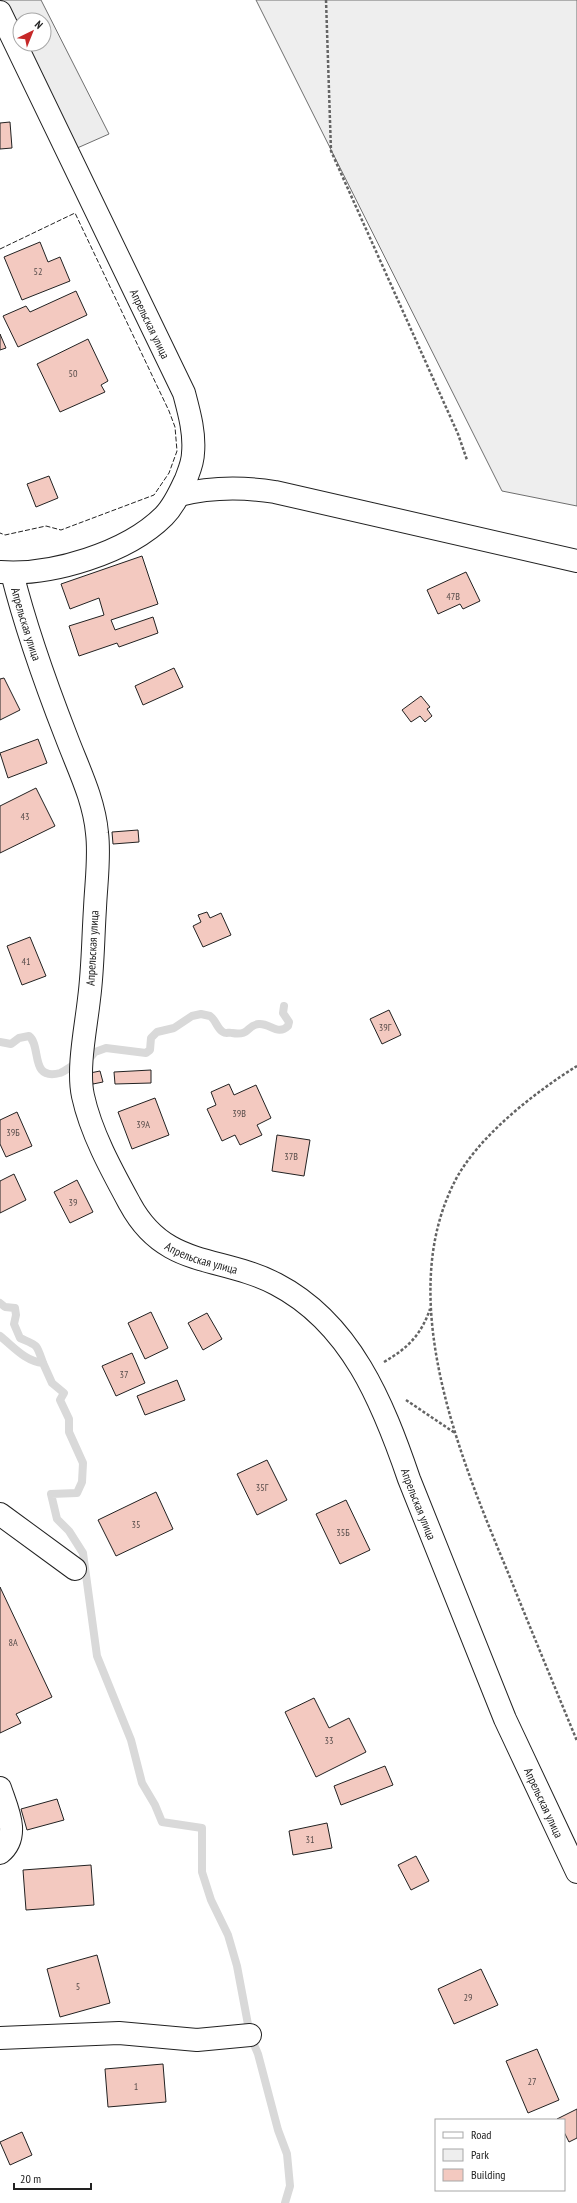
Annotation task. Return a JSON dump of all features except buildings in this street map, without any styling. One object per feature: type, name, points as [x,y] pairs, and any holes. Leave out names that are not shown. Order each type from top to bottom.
[{"type":"street","name":"Апрельская улица","points":[[0,12],[184,393],[192,427],[194,455],[179,495],[165,515],[150,528],[111,550],[54,567],[6,573],[91,802],[98,834],[90,995],[83,1050],[82,1094],[100,1144],[130,1205],[150,1234],[165,1245],[181,1252],[273,1282],[287,1290],[326,1322],[366,1374],[395,1438],[408,1479],[505,1719],[577,1872]]},
{"type":"street","points":[[179,495],[199,490],[233,488],[275,492],[577,560]]},
{"type":"street","points":[[0,1514],[75,1569]]},
{"type":"street","points":[[0,1788],[12,1823],[12,1836],[6,1848],[0,1853]]},
{"type":"street","points":[[0,2038],[119,2033],[197,2040],[250,2035]]},
{"type":"path","points":[[326,0],[331,151],[458,434],[467,460]]},
{"type":"path","points":[[577,1066],[515,1112],[492,1133],[468,1159],[453,1183],[443,1208],[434,1243],[431,1308],[437,1364],[455,1433],[471,1484],[577,1741]]},
{"type":"path","points":[[366,1374],[411,1344],[425,1324],[431,1308]]},
{"type":"path","points":[[404,1399],[455,1433]]},
{"type":"green space","points":[[256,0],[577,0],[577,506],[502,491]]},
{"type":"shaded area","points":[[0,0],[41,0],[47,12],[12,12],[12,24]]},
{"type":"shaded area","points":[[52,22],[109,134],[75,149],[26,52],[52,52]]},
{"type":"waterway","points":[[89,1059],[95,1052],[106,1048],[146,1053],[150,1050],[151,1038],[157,1032],[174,1028],[192,1016],[201,1014],[210,1016],[219,1029],[225,1033],[242,1033],[252,1026],[259,1024],[281,1030],[288,1026],[289,1022],[283,1013],[284,1006]]},
{"type":"waterway","points":[[0,1042],[11,1044],[19,1038],[29,1036],[33,1041],[40,1067],[44,1072],[50,1074],[60,1073],[79,1062]]},
{"type":"waterway","points":[[0,1303],[5,1307],[15,1308],[16,1315],[14,1324],[20,1338],[36,1346],[43,1363]]},
{"type":"waterway","points":[[0,1336],[25,1356],[37,1362],[43,1363],[52,1383],[64,1393],[60,1400],[69,1419],[69,1432],[83,1463],[82,1482],[77,1493],[51,1494],[57,1519],[69,1531],[83,1553],[97,1656],[131,1740],[142,1783],[155,1805],[162,1822],[202,1828],[202,1872],[211,1900],[228,1935],[237,1966],[250,2035],[258,2054],[278,2130],[287,2154],[290,2186],[285,2203]]},
{"type":"fence","points":[[0,249],[75,213],[169,411],[175,427],[177,451],[169,473],[154,495],[61,530],[46,526],[5,535],[0,533]]}]
